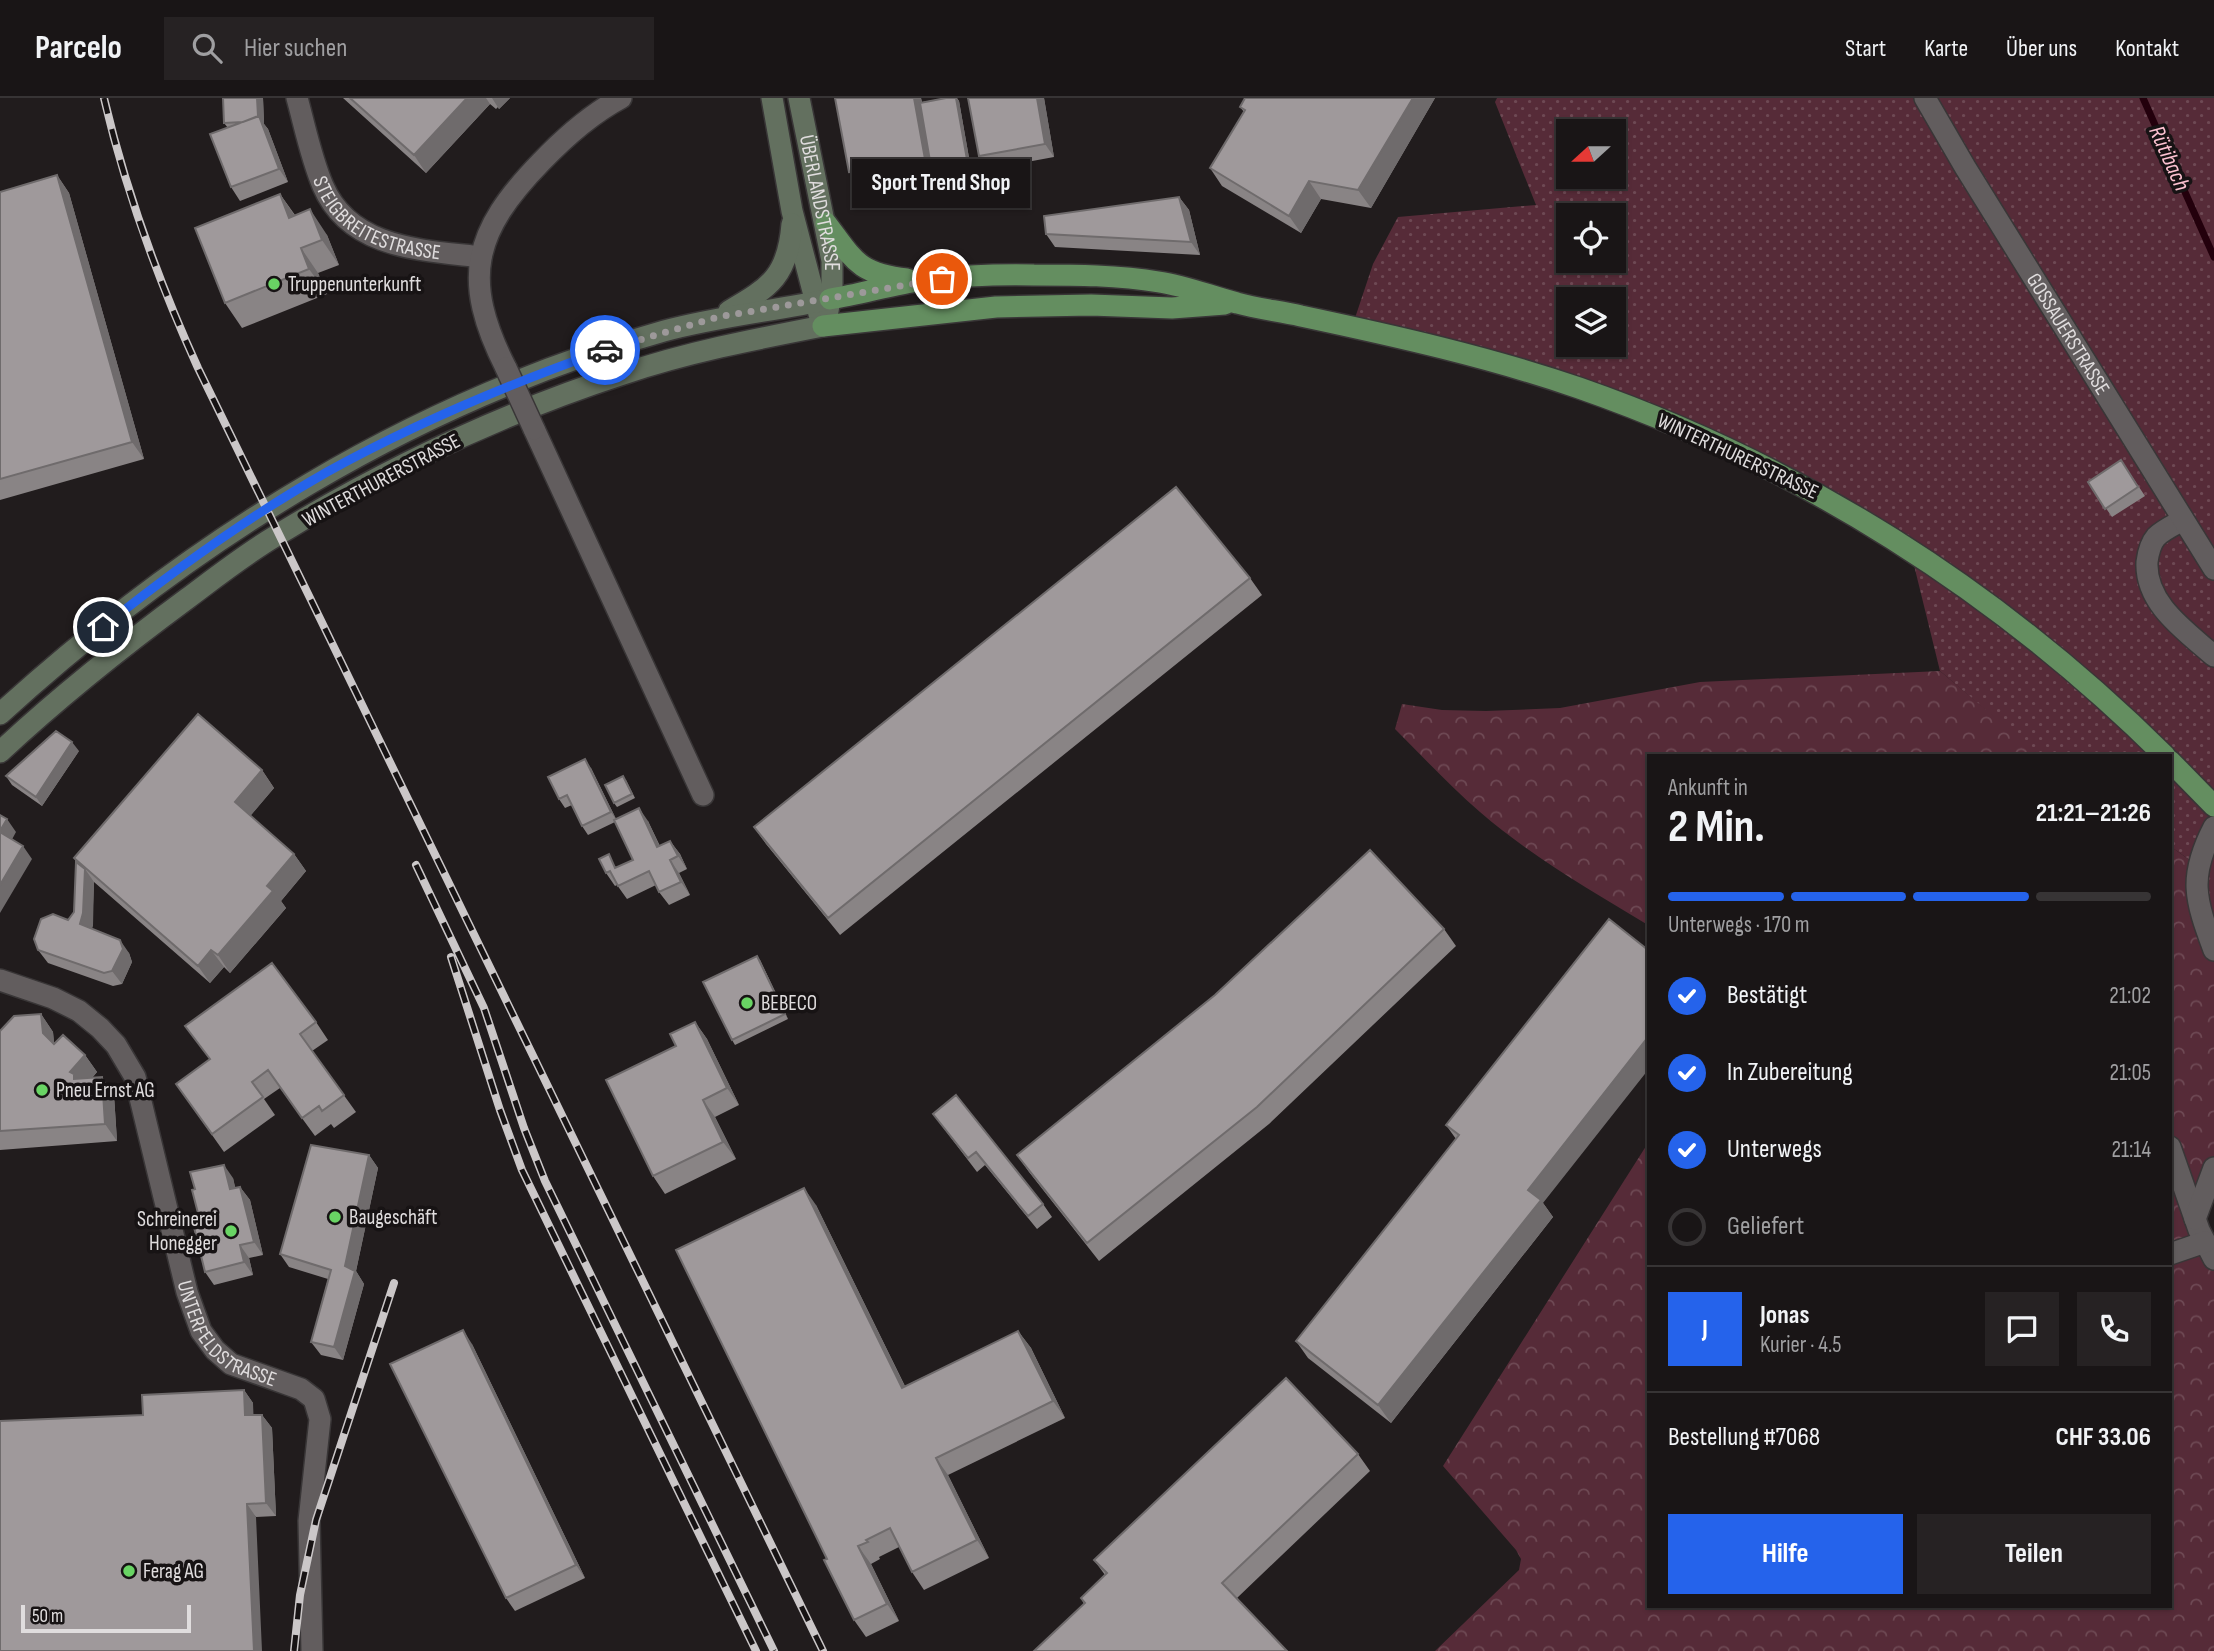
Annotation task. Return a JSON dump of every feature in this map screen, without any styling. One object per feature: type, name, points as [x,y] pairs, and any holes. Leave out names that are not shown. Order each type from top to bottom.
[{"type":"highway","points":[[826,223],[851,257],[866,270],[886,277],[920,281]]},
{"type":"highway","points":[[823,300],[920,281],[1009,275],[1099,276],[1156,281],[1180,285],[1238,303]]},
{"type":"highway","points":[[823,326],[996,307],[1091,305],[1172,308],[1238,303]]},
{"type":"highway","name":"WINTERTHURERSTRASSE","points":[[1238,303],[1401,338],[1527,371],[1646,413],[1749,458],[1865,521],[1988,603],[2088,684],[2163,754]]},
{"type":"highway","points":[[2172,763],[2214,806]]},
{"type":"main road","name":"ÜBERLANDSTRASSE","points":[[772,98],[792,212],[823,300]]},
{"type":"main road","name":"ÜBERLANDSTRASSE","points":[[799,98],[832,261],[823,300],[823,326]]},
{"type":"main road","points":[[718,317],[760,293],[775,279],[789,250],[792,212]]},
{"type":"main road","name":"WINTERTHURERSTRASSE","points":[[0,714],[84,642],[159,583],[257,515],[327,472],[426,421],[541,372],[624,343],[718,317],[823,300]]},
{"type":"main road","name":"WINTERTHURERSTRASSE","points":[[0,752],[129,643],[217,576],[272,538],[366,484],[499,420],[624,373],[704,351],[823,326]]},
{"type":"street","name":"STEIGBREITESTRASSE","points":[[297,98],[323,186],[337,210],[352,225],[390,243],[481,257]]},
{"type":"street","points":[[621,98],[585,121],[526,177],[496,215],[481,257],[481,305],[489,334],[703,795]]},
{"type":"street","name":"GOSSAUERSTRASSE","points":[[1925,98],[2214,569]]},
{"type":"street","points":[[2183,520],[2157,536],[2152,543],[2147,560],[2150,584],[2160,605],[2214,656]]},
{"type":"street","points":[[2212,830],[2203,850],[2196,880],[2200,907],[2214,950]]},
{"type":"street","name":"UNTERFELDSTRASSE","points":[[0,980],[53,998],[79,1011],[116,1045],[135,1077],[188,1299],[201,1331],[215,1350],[231,1364],[301,1389],[314,1399],[320,1419],[309,1521],[312,1651]]},
{"type":"street","points":[[2172,1153],[2209,1251],[2172,1254]]},
{"type":"street","points":[[2195,1219],[2214,1168]]},
{"type":"green space","points":[[1497,98],[2214,98],[2214,950],[2198,866],[2172,847],[2172,754],[2038,754],[1940,671],[1910,549],[1680,427],[1352,327],[1373,264],[1398,217],[1536,205],[1495,102]]},
{"type":"green space","points":[[1940,671],[2039,754],[1647,754],[1647,924],[1561,872],[1499,828],[1458,792],[1395,729],[1402,704],[1442,710],[1560,708],[1700,682]]},
{"type":"green space","points":[[2172,847],[2198,866],[2214,950],[2214,1168],[2195,1219],[2214,1259],[2214,1651],[1435,1651],[1519,1570],[1521,1559],[1443,1466],[1647,1145],[1647,1608],[2172,1608]]},
{"type":"building","points":[[223,98],[257,98],[258,116],[243,122],[224,123]]},
{"type":"building","points":[[350,98],[467,98],[414,155]]},
{"type":"building","points":[[835,98],[914,98],[925,159],[849,172]]},
{"type":"building","points":[[956,98],[968,165],[959,176],[945,178],[931,167],[920,103]]},
{"type":"building","points":[[968,98],[1037,98],[1045,144],[979,156]]},
{"type":"building","points":[[1245,98],[1413,98],[1358,190],[1309,181],[1289,216],[1210,168],[1245,110],[1240,107]]},
{"type":"building","points":[[259,116],[279,169],[231,187],[210,134]]},
{"type":"building","points":[[57,175],[132,442],[0,479],[0,192]]},
{"type":"building","points":[[280,194],[289,218],[310,209],[322,240],[301,248],[309,269],[225,303],[195,228]]},
{"type":"building","points":[[1179,197],[1191,242],[1046,234],[1044,216]]},
{"type":"building","points":[[2121,460],[2138,487],[2105,509],[2088,482]]},
{"type":"building","points":[[1176,487],[1250,578],[828,918],[754,827]]},
{"type":"building","points":[[198,714],[262,770],[235,802],[294,854],[267,886],[273,891],[218,955],[211,950],[198,966],[74,858]]},
{"type":"building","points":[[56,731],[72,742],[36,797],[6,776]]},
{"type":"building","points":[[585,759],[611,812],[582,826],[567,795],[559,799],[548,777]]},
{"type":"building","points":[[623,776],[632,794],[614,803],[605,785]]},
{"type":"building","points":[[639,808],[657,847],[670,841],[678,856],[670,860],[681,882],[659,892],[649,871],[618,886],[610,871],[606,873],[599,859],[609,854],[615,868],[633,860],[614,820]]},
{"type":"building","points":[[0,815],[7,819],[0,831]]},
{"type":"building","points":[[0,832],[23,846],[0,885]]},
{"type":"building","points":[[1370,850],[1444,929],[1257,1107],[1087,1243],[1017,1155],[1215,995]]},
{"type":"building","points":[[76,862],[85,869],[80,924],[120,940],[123,949],[112,971],[104,973],[38,950],[34,939],[41,919],[53,914],[68,920],[74,912]]},
{"type":"building","points":[[1609,919],[1647,949],[1647,1038],[1528,1190],[1541,1200],[1378,1405],[1296,1341],[1459,1135],[1446,1125]]},
{"type":"building","name":"BEBECO","points":[[757,956],[785,1014],[732,1040],[703,982]]},
{"type":"building","points":[[272,963],[316,1022],[300,1034],[344,1095],[322,1111],[319,1106],[302,1118],[268,1070],[252,1082],[263,1097],[212,1134],[176,1084],[210,1059],[185,1026]]},
{"type":"building","name":"Pneu Ernst AG","points":[[41,1014],[43,1033],[54,1044],[63,1035],[85,1055],[70,1072],[74,1074],[74,1079],[102,1077],[105,1124],[0,1131],[0,1031],[14,1016]]},
{"type":"building","points":[[695,1022],[727,1088],[703,1100],[723,1142],[653,1176],[606,1080],[676,1046],[670,1034]]},
{"type":"building","points":[[956,1095],[1043,1204],[1028,1216],[976,1152],[968,1158],[933,1114]]},
{"type":"building","name":"Baugeschäft","points":[[311,1145],[369,1155],[345,1266],[355,1271],[334,1347],[311,1342],[331,1270],[280,1254]]},
{"type":"building","name":"Schreinerei Honegger","points":[[224,1165],[230,1189],[240,1187],[254,1242],[240,1245],[244,1262],[205,1272],[192,1219],[199,1217],[190,1172]]},
{"type":"building","points":[[804,1188],[902,1388],[1018,1331],[1053,1401],[936,1458],[977,1540],[912,1572],[890,1528],[866,1540],[868,1542],[858,1546],[887,1604],[854,1620],[824,1560],[827,1559],[676,1250]]},
{"type":"building","points":[[463,1330],[576,1565],[506,1598],[390,1364]]},
{"type":"building","points":[[1286,1378],[1358,1454],[1222,1583],[1287,1651],[1034,1651],[1085,1603],[1081,1598],[1107,1573],[1094,1560]]},
{"type":"building","name":"Ferag AG","points":[[244,1390],[245,1415],[262,1415],[266,1503],[247,1504],[254,1651],[0,1651],[0,1421],[143,1415],[142,1395]]},
{"type":"waterway","name":"Rütibach","points":[[2143,98],[2214,257]]},
{"type":"railway","points":[[104,98],[144,235],[198,368],[823,1651]]},
{"type":"railway","points":[[416,865],[484,1008],[524,1128],[545,1181],[774,1651]]},
{"type":"railway","points":[[451,957],[522,1170],[756,1651]]},
{"type":"railway","points":[[294,1651],[300,1595],[316,1520],[394,1283]]},
{"type":"way so far","points":[[605,350],[718,317],[942,279]]},
{"type":"place","name":"Sport Trend Shop","points":[[942,279]]},
{"type":"place","name":"Truppenunterkunft","points":[[274,284]]},
{"type":"place","name":"BEBECO","points":[[747,1003]]},
{"type":"place","name":"Pneu Ernst AG","points":[[42,1090]]},
{"type":"place","name":"Baugeschäft","points":[[335,1217]]},
{"type":"place","name":"Schreinerei Honegger","points":[[231,1231]]},
{"type":"place","name":"Ferag AG","points":[[129,1571]]},
{"type":"route","points":[[103,627],[199,554],[327,472],[468,402],[541,372],[605,350]]}]
